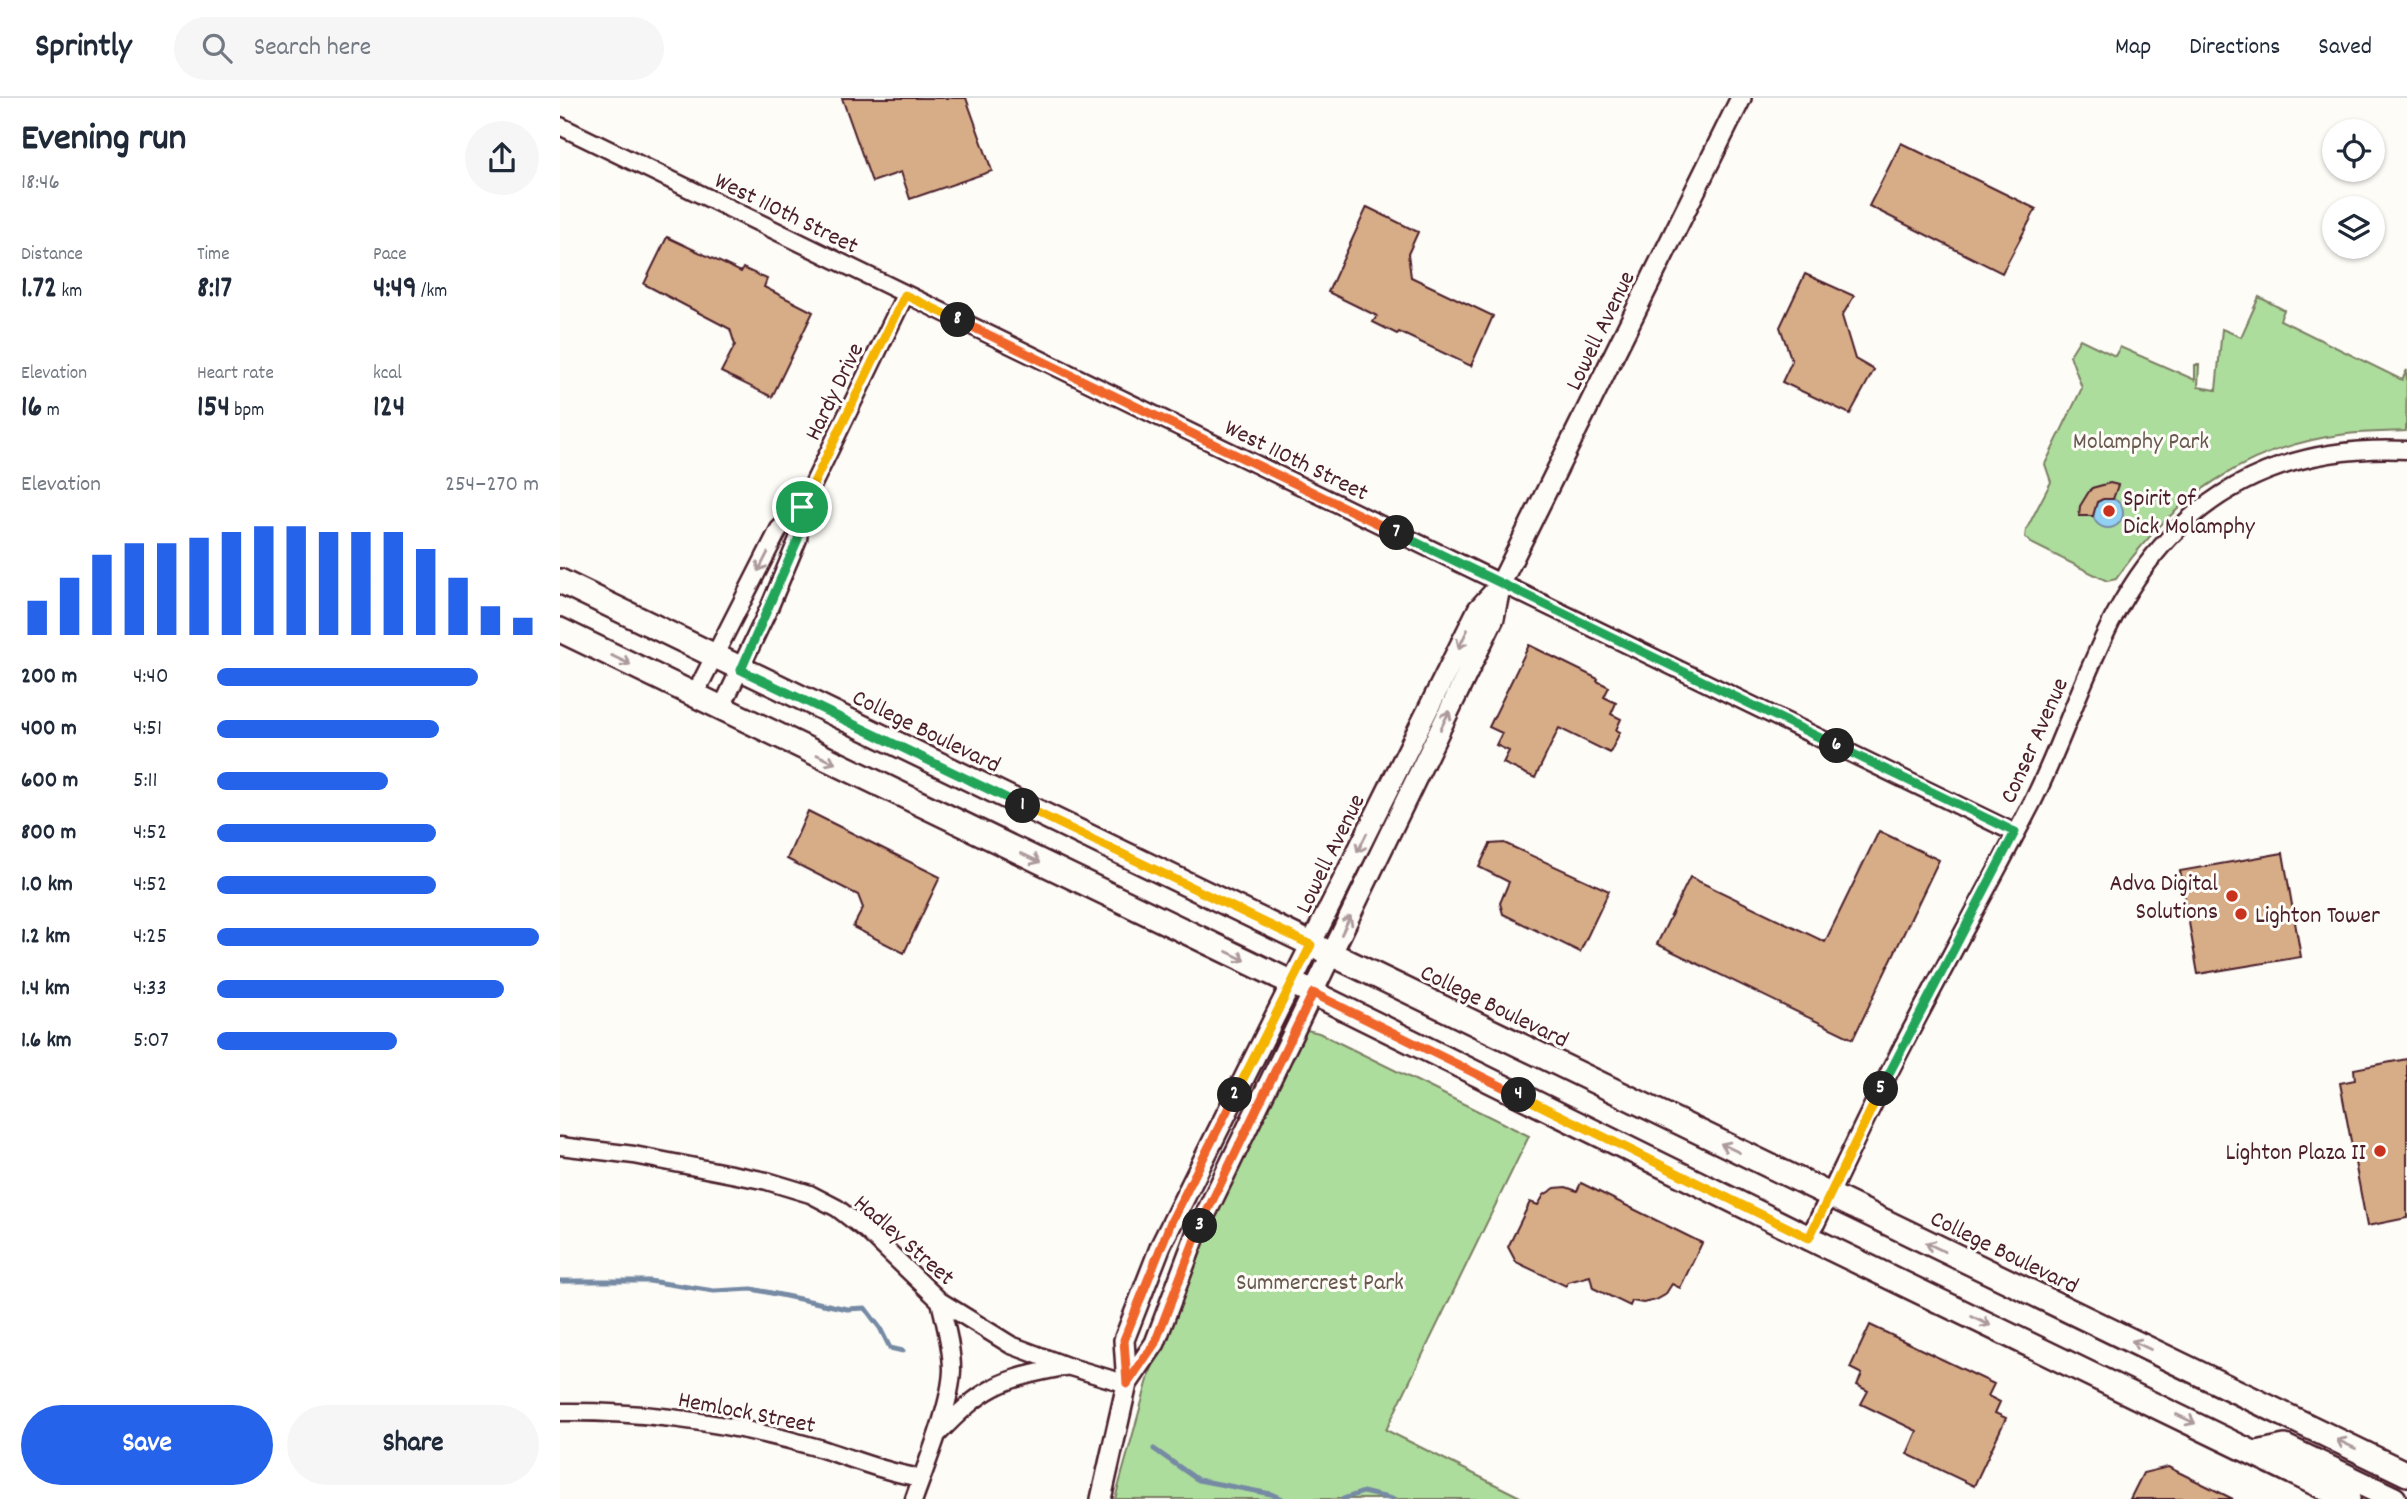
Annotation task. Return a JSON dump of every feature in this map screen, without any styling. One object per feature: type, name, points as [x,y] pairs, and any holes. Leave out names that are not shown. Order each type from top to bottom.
[{"type":"main road","name":"College Boulevard","points":[[560,582],[2407,1474]]},
{"type":"main road","points":[[560,630],[1313,993],[1809,1238],[2348,1499]]},
{"type":"main road","points":[[2257,1453],[2285,1447],[2394,1499]]},
{"type":"street","name":"Lowell Avenue","points":[[1101,1499],[1127,1384],[1124,1340],[1171,1222],[1292,983],[1322,950],[1494,618],[1502,583],[1741,98]]},
{"type":"street","name":"West 110th Street","points":[[560,126],[2015,832]]},
{"type":"street","name":"Hardy Drive","points":[[721,709],[741,670],[798,539],[802,507],[905,295]]},
{"type":"street","name":"Conser Avenue","points":[[1809,1238],[1891,1069],[2034,799],[2100,646],[2130,586],[2153,555],[2180,527],[2213,500],[2249,479],[2287,463],[2368,448],[2407,450]]},
{"type":"street","name":"Hardy Drive","points":[[694,696],[779,529],[802,507]]},
{"type":"street","name":"Lowell Avenue","points":[[1127,1384],[1155,1343],[1196,1234],[1313,993],[1322,950]]},
{"type":"street","name":"Hadley Street","points":[[560,1146],[634,1154],[766,1181],[810,1194],[836,1208],[867,1231],[940,1301],[1011,1345],[1127,1384]]},
{"type":"street","points":[[914,1499],[949,1393],[952,1370],[940,1301]]},
{"type":"street","points":[[935,1436],[965,1406],[987,1390],[1011,1378],[1067,1366]]},
{"type":"street","name":"Hemlock Street","points":[[560,1412],[645,1415],[706,1423],[819,1448],[894,1474],[921,1478]]},
{"type":"green space","name":"Molamphy Park","points":[[2259,297],[2284,310],[2280,320],[2402,380],[2407,370],[2406,431],[2347,434],[2310,440],[2276,450],[2245,464],[2215,481],[2162,524],[2116,579],[2107,581],[2031,543],[2025,537],[2026,530],[2051,482],[2045,464],[2082,388],[2070,355],[2080,339],[2115,356],[2120,347],[2195,380],[2195,365],[2199,365],[2198,387],[2216,390],[2222,329],[2241,337]]},
{"type":"green space","name":"Summercrest Park","points":[[1307,1030],[1319,1033],[1529,1136],[1386,1430],[1524,1499],[1115,1499],[1149,1376],[1199,1245]]},
{"type":"water","points":[[2108,498],[2114,499],[2122,507],[2122,519],[2114,527],[2108,528],[2102,527],[2094,519],[2093,513],[2094,507],[2102,499]]},
{"type":"building","points":[[842,98],[966,98],[992,171],[910,199],[901,172],[872,182]]},
{"type":"building","points":[[1901,143],[2036,209],[2002,273],[1869,206]]},
{"type":"building","points":[[1367,207],[1418,232],[1408,254],[1411,277],[1493,316],[1471,366],[1373,322],[1377,316],[1328,292]]},
{"type":"building","points":[[667,237],[741,272],[743,268],[767,279],[764,287],[813,312],[772,397],[721,372],[735,345],[730,329],[644,284]]},
{"type":"building","points":[[1805,274],[1854,296],[1842,316],[1855,359],[1874,370],[1850,414],[1782,382],[1792,361],[1780,327]]},
{"type":"building","points":[[2110,483],[2118,485],[2113,499],[2097,502],[2093,516],[2079,516],[2080,506],[2092,488]]},
{"type":"building","points":[[1529,645],[1609,687],[1604,697],[1616,703],[1611,714],[1621,719],[1616,730],[1620,732],[1610,753],[1559,728],[1535,778],[1503,763],[1509,751],[1496,745],[1502,733],[1489,727]]},
{"type":"building","points":[[808,811],[940,877],[904,953],[853,927],[863,908],[858,895],[787,859]]},
{"type":"building","points":[[1879,831],[1939,860],[1853,1039],[1657,944],[1690,877],[1825,942]]},
{"type":"building","points":[[1504,843],[1609,891],[1580,952],[1503,914],[1500,903],[1509,882],[1479,867],[1490,844]]},
{"type":"building","name":"Lighton Tower","points":[[2283,853],[2301,957],[2198,974],[2180,871]]},
{"type":"building","name":"Lighton Plaza II","points":[[2407,1059],[2407,1218],[2367,1226],[2340,1083],[2355,1080],[2354,1069]]},
{"type":"building","points":[[1581,1183],[1702,1243],[1680,1288],[1672,1284],[1665,1295],[1656,1300],[1643,1303],[1632,1301],[1630,1306],[1593,1288],[1590,1276],[1568,1282],[1566,1286],[1516,1262],[1508,1247],[1530,1202],[1538,1205],[1544,1195],[1555,1188],[1566,1187],[1577,1191]]},
{"type":"building","points":[[1870,1325],[1994,1384],[1988,1396],[2000,1402],[1995,1413],[2006,1418],[1974,1486],[1907,1454],[1917,1431],[1861,1404],[1868,1391],[1857,1385],[1862,1374],[1850,1368]]},
{"type":"building","points":[[2168,1467],[2233,1499],[2130,1499],[2143,1473]]},
{"type":"waterway","points":[[560,1281],[649,1281],[714,1291],[752,1289],[847,1309],[865,1308],[880,1328],[890,1348],[903,1351]]},
{"type":"waterway","points":[[1154,1449],[1198,1480],[1271,1494],[1282,1499]]},
{"type":"waterway","points":[[1343,1499],[1363,1492],[1392,1499]]},
{"type":"place","name":"Spirit of Dick Molamphy","points":[[2109,511]]},
{"type":"place","name":"Adva Digital Solutions","points":[[2232,896]]},
{"type":"place","name":"Lighton Tower","points":[[2241,914]]},
{"type":"place","name":"Lighton Plaza II","points":[[2380,1151]]},
{"type":"route","points":[[905,295],[2015,832],[1891,1069],[1809,1238],[1313,993],[1196,1234],[1155,1343],[1127,1384],[1124,1340],[1161,1245],[1311,945],[741,670],[798,539],[802,507],[905,295]]}]
